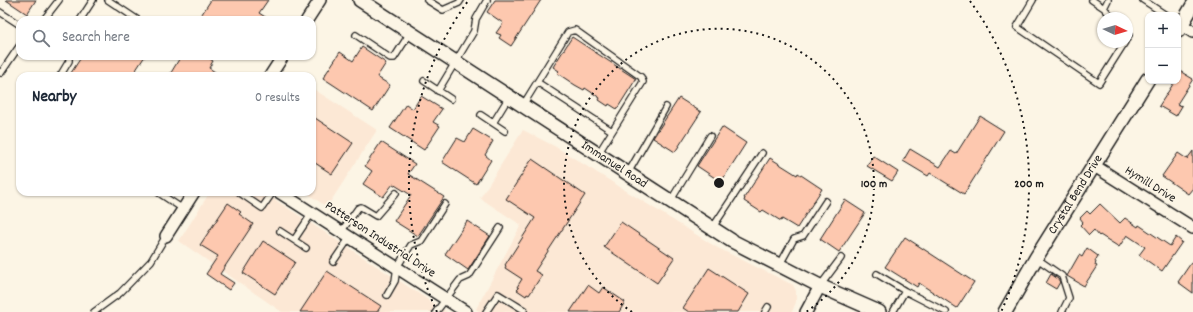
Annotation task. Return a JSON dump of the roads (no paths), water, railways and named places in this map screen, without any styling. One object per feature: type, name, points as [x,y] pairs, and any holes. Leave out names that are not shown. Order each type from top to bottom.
[{"type":"street","points":[[310,16],[320,0]]},
{"type":"street","name":"Immanuel Road","points":[[365,1],[410,33],[732,241],[820,286],[879,312]]},
{"type":"street","points":[[1183,27],[1193,5]]},
{"type":"street","points":[[273,72],[280,60]]},
{"type":"street","name":"Crystal Bend Drive","points":[[1005,312],[1036,258],[1145,84]]},
{"type":"street","name":"Hymill Drive","points":[[1093,166],[1193,228]]},
{"type":"street","points":[[166,236],[191,196]]},
{"type":"street","name":"Patterson Industrial Drive","points":[[286,196],[466,312]]},
{"type":"street","points":[[806,312],[820,286]]},
{"type":"lane","points":[[47,16],[59,0]]},
{"type":"lane","points":[[83,16],[93,0]]},
{"type":"lane","points":[[108,0],[132,16]]},
{"type":"lane","points":[[427,0],[443,10],[459,3],[462,0]]},
{"type":"lane","points":[[438,91],[474,31],[476,19],[487,0]]},
{"type":"lane","points":[[1033,0],[1017,27],[1099,83],[1121,48]]},
{"type":"lane","points":[[1092,0],[1108,12]]},
{"type":"lane","points":[[1104,8],[1108,0]]},
{"type":"lane","points":[[1143,0],[1161,12]]},
{"type":"lane","points":[[0,12],[16,22]]},
{"type":"lane","points":[[523,106],[568,32],[575,30],[642,77],[643,82],[598,154]]},
{"type":"lane","points":[[356,35],[390,58],[394,58],[410,33]]},
{"type":"lane","points":[[0,72],[1,73],[16,51]]},
{"type":"lane","points":[[62,72],[69,60]]},
{"type":"lane","points":[[424,81],[451,99]]},
{"type":"lane","points":[[537,82],[612,131]]},
{"type":"lane","points":[[493,123],[509,97]]},
{"type":"lane","points":[[628,173],[666,107]]},
{"type":"lane","points":[[481,115],[505,131]]},
{"type":"lane","points":[[670,200],[710,136]]},
{"type":"lane","points":[[712,227],[762,153]]},
{"type":"lane","points":[[333,262],[358,208],[361,207],[376,216],[396,193]]},
{"type":"lane","points":[[163,196],[183,209]]},
{"type":"lane","points":[[244,196],[262,208],[270,196]]},
{"type":"lane","points":[[779,266],[794,239],[803,236],[826,201]]},
{"type":"lane","points":[[388,295],[395,281],[397,267],[411,245],[421,241],[445,204]]},
{"type":"lane","points":[[294,240],[312,213]]},
{"type":"lane","points":[[436,312],[460,280],[469,276],[500,228]]},
{"type":"lane","points":[[280,231],[306,248]]},
{"type":"lane","points":[[94,312],[120,293],[151,261],[166,236]]},
{"type":"lane","points":[[820,286],[841,258]]},
{"type":"lane","points":[[1036,258],[1062,276],[1069,298],[1062,312]]},
{"type":"lane","points":[[877,274],[905,292],[946,312]]},
{"type":"lane","points":[[893,312],[905,292]]},
{"type":"lane","points":[[486,312],[498,294],[524,310]]}]
